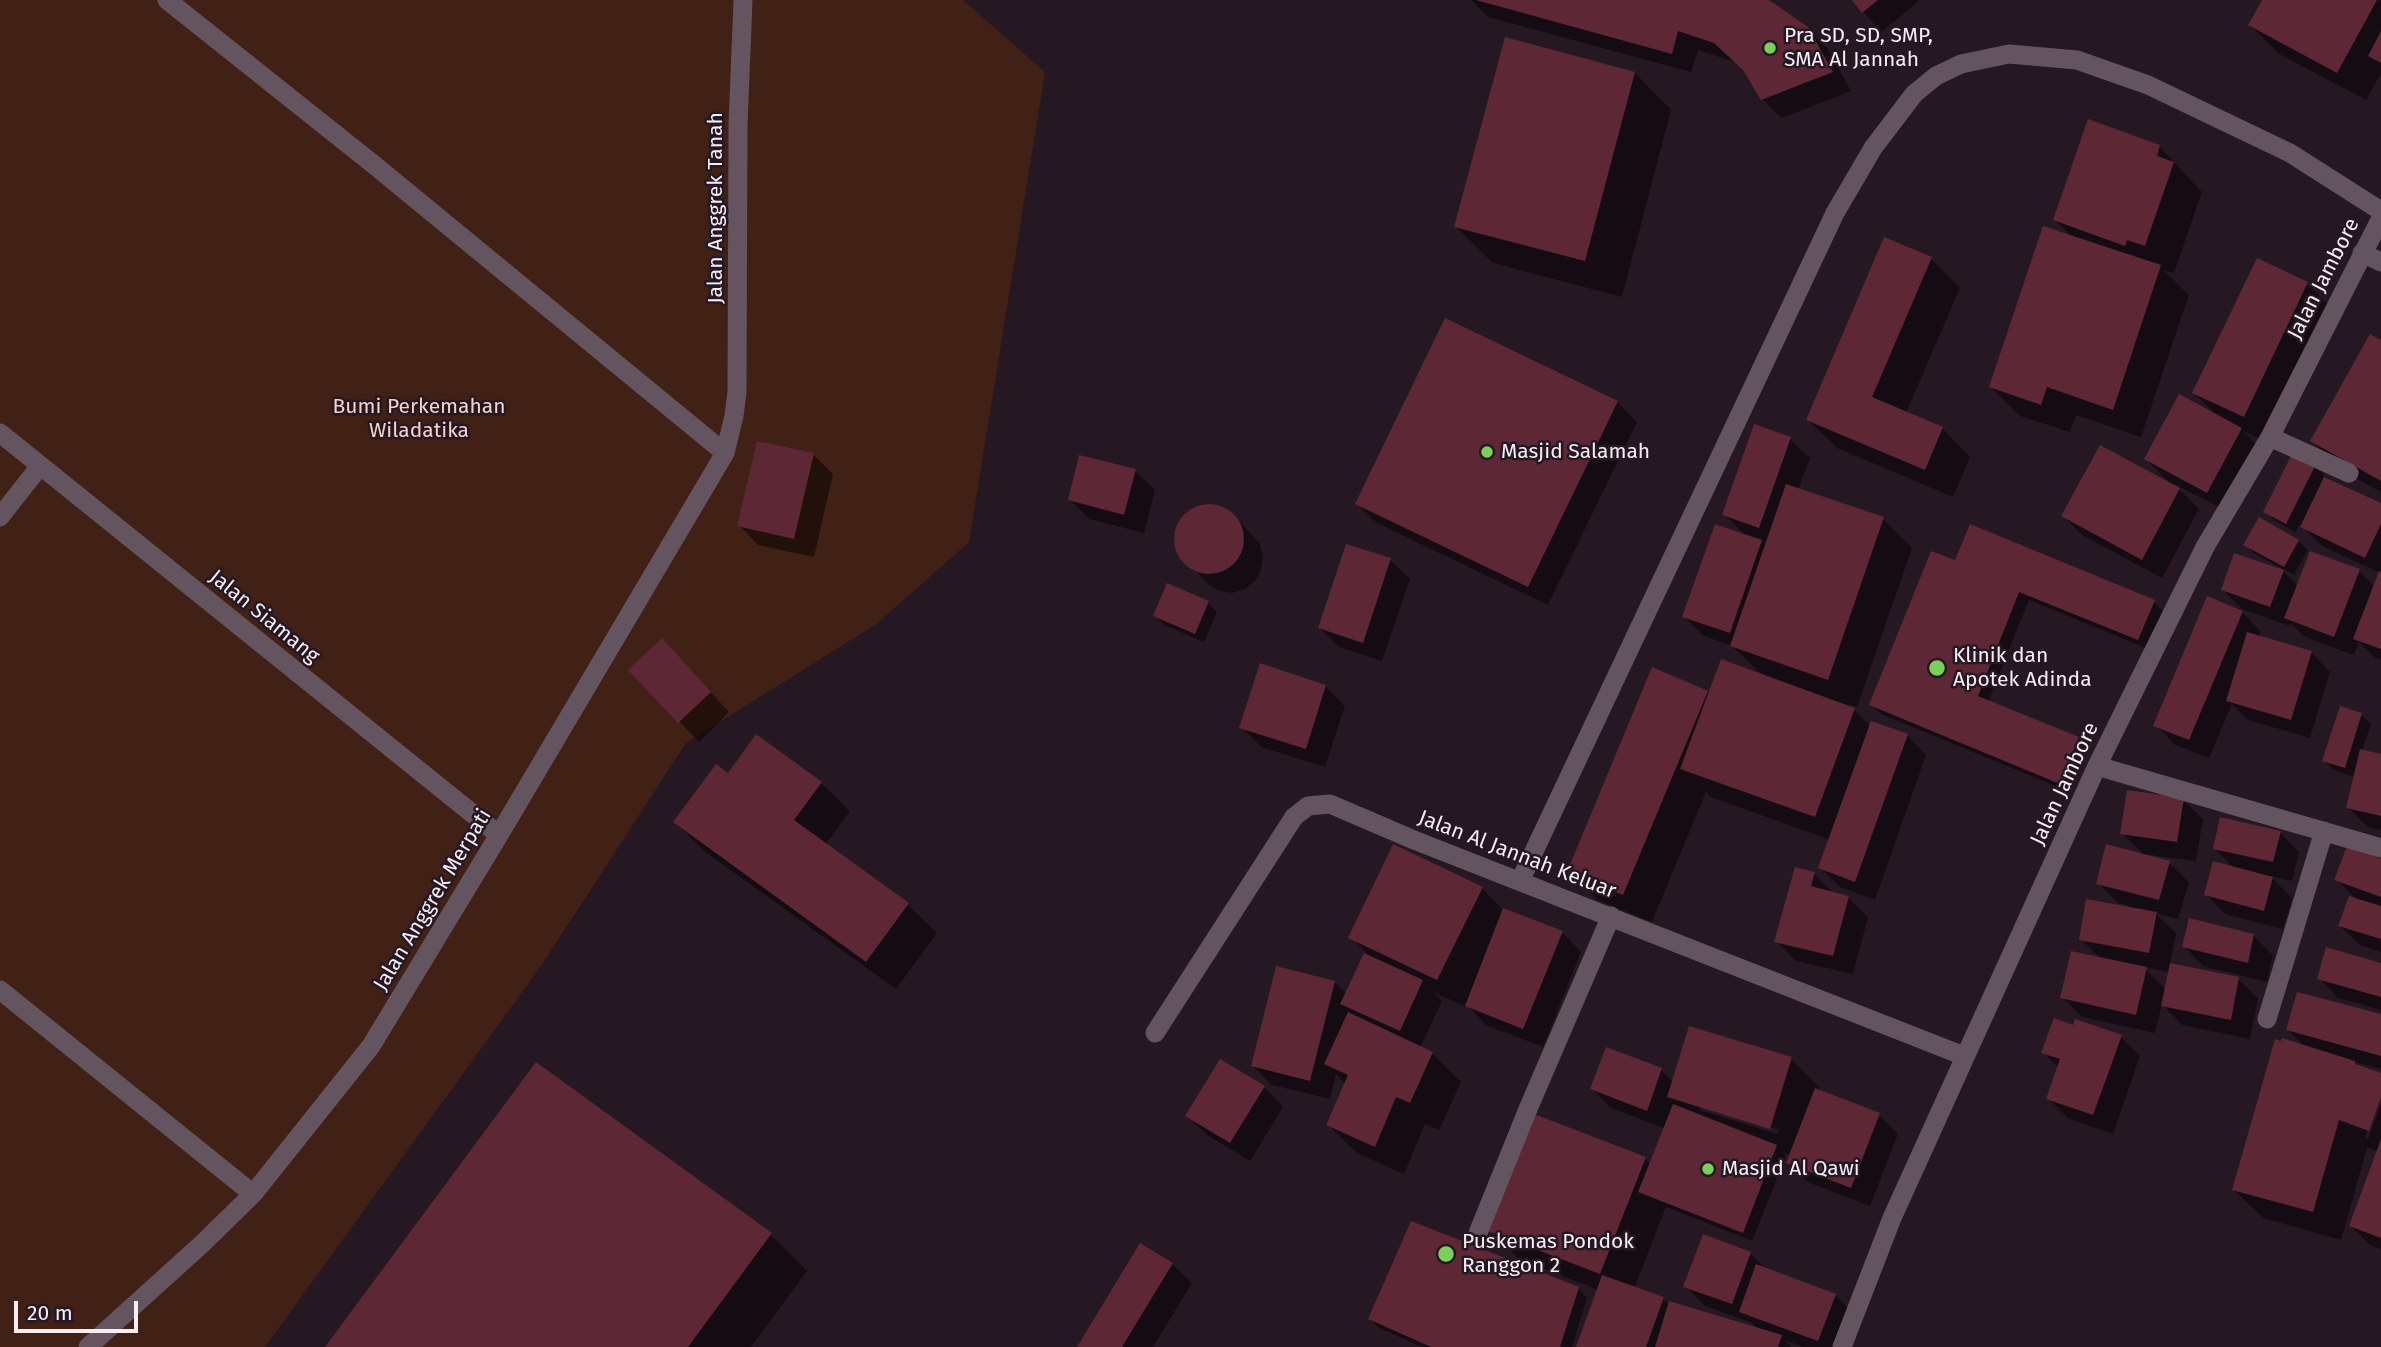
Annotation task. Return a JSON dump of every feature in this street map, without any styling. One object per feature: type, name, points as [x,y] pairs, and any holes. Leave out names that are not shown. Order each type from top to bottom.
[{"type":"street","points":[[167,0],[373,164],[724,453]]},
{"type":"street","name":"Jalan Anggrek Tanah","points":[[734,416],[738,372],[738,125],[743,0]]},
{"type":"street","points":[[1520,881],[1835,213],[1873,148],[1914,94],[1936,76],[1961,64],[2009,54],[2077,61],[2148,85],[2290,153],[2381,211]]},
{"type":"street","name":"Jalan Jambore","points":[[1842,1347],[1892,1218],[2097,766],[2205,547],[2270,437],[2381,218]]},
{"type":"street","points":[[2362,253],[2381,262]]},
{"type":"street","name":"Jalan Anggrek Merpati","points":[[88,1347],[253,1194],[371,1046],[724,453],[734,416]]},
{"type":"street","name":"Jalan Siamang","points":[[0,433],[499,835]]},
{"type":"street","points":[[2270,437],[2349,473]]},
{"type":"street","points":[[0,517],[40,466]]},
{"type":"street","points":[[2097,766],[2381,848]]},
{"type":"street","name":"Jalan Al Jannah Keluar","points":[[1155,1033],[1294,817],[1308,806],[1331,804],[1964,1056]]},
{"type":"street","points":[[2267,1019],[2324,831]]},
{"type":"street","points":[[1478,1233],[1611,916]]},
{"type":"street","points":[[0,989],[253,1194]]},
{"type":"green space","name":"Bumi Perkemahan Wiladatika","points":[[0,0],[963,0],[1045,72],[969,542],[875,625],[686,743],[541,966],[265,1347],[0,1347]]},
{"type":"building","name":"Pra SD, SD, SMP, SMA Al Jannah","points":[[1476,0],[1769,0],[1808,27],[1833,72],[1761,100],[1743,70],[1714,43],[1678,31],[1672,54]]},
{"type":"building","name":"Pra SD, SD, SMP, SMA Al Jannah","points":[[1852,0],[1878,0],[1862,13]]},
{"type":"building","points":[[2262,0],[2377,0],[2337,73],[2248,25]]},
{"type":"building","points":[[2381,31],[2381,63],[2368,56]]},
{"type":"building","points":[[1505,37],[1635,72],[1585,261],[1454,227]]},
{"type":"building","points":[[2088,119],[2160,145],[2157,156],[2174,162],[2145,246],[2127,240],[2125,246],[2053,220]]},
{"type":"building","points":[[2043,226],[2161,265],[2113,410],[2047,387],[2041,405],[1989,387]]},
{"type":"building","points":[[1884,237],[1932,257],[1872,397],[1943,427],[1925,470],[1806,420]]},
{"type":"building","points":[[2257,258],[2308,282],[2244,417],[2192,393]]},
{"type":"building","name":"Masjid Salamah","points":[[1445,318],[1618,401],[1528,587],[1355,504]]},
{"type":"building","points":[[2370,334],[2381,340],[2381,481],[2310,441]]},
{"type":"building","points":[[2179,394],[2242,428],[2207,493],[2144,459]]},
{"type":"building","points":[[1754,424],[1791,437],[1759,528],[1722,515]]},
{"type":"building","points":[[757,441],[814,453],[794,539],[737,526]]},
{"type":"building","points":[[2100,445],[2180,488],[2142,560],[2061,516]]},
{"type":"building","points":[[2293,452],[2316,464],[2286,524],[2263,512]]},
{"type":"building","points":[[1079,455],[1136,469],[1124,515],[1068,500]]},
{"type":"building","points":[[2324,477],[2381,503],[2381,524],[2365,558],[2300,527]]},
{"type":"building","points":[[1786,484],[1884,517],[1828,680],[1730,646]]},
{"type":"building","points":[[1209,504],[1234,514],[1244,539],[1234,564],[1209,574],[1184,564],[1174,539],[1184,514]]},
{"type":"building","points":[[2259,517],[2299,540],[2284,567],[2243,545]]},
{"type":"building","points":[[1715,524],[1762,540],[1730,633],[1682,617]]},
{"type":"building","name":"Klinik dan Apotek Adinda","points":[[1970,524],[2155,600],[2138,640],[2019,592],[1978,696],[2079,737],[2060,784],[1869,705],[1931,551],[1955,560]]},
{"type":"building","points":[[1346,544],[1391,558],[1363,643],[1318,628]]},
{"type":"building","points":[[2310,551],[2360,569],[2334,637],[2284,618]]},
{"type":"building","points":[[2234,553],[2284,570],[2270,607],[2221,590]]},
{"type":"building","points":[[2379,571],[2381,572],[2381,649],[2353,639]]},
{"type":"building","points":[[1167,583],[1209,601],[1195,634],[1153,616]]},
{"type":"building","points":[[2207,596],[2243,611],[2189,740],[2153,726]]},
{"type":"building","points":[[2247,632],[2312,651],[2291,720],[2226,701]]},
{"type":"building","points":[[662,638],[711,692],[678,723],[628,670]]},
{"type":"building","points":[[1721,659],[1855,708],[1815,817],[1680,769]]},
{"type":"building","points":[[1260,663],[1326,685],[1306,749],[1239,728]]},
{"type":"building","points":[[1652,667],[1708,691],[1623,895],[1567,872]]},
{"type":"building","points":[[2340,706],[2362,713],[2345,768],[2322,761]]},
{"type":"building","points":[[1871,721],[1908,734],[1855,882],[1818,868]]},
{"type":"building","points":[[756,734],[822,782],[794,820],[909,903],[866,962],[673,822],[716,764],[728,773]]},
{"type":"building","points":[[2360,749],[2381,754],[2381,816],[2346,808]]},
{"type":"building","points":[[2127,790],[2184,798],[2177,842],[2120,834]]},
{"type":"building","points":[[2220,817],[2281,831],[2273,862],[2213,849]]},
{"type":"building","points":[[1393,844],[1483,887],[1437,980],[1348,938]]},
{"type":"building","points":[[2106,844],[2170,861],[2159,900],[2096,884]]},
{"type":"building","points":[[2347,846],[2381,859],[2381,897],[2334,880]]},
{"type":"building","points":[[2213,861],[2273,877],[2264,911],[2204,895]]},
{"type":"building","points":[[1795,867],[1815,872],[1811,886],[1849,896],[1833,956],[1774,942]]},
{"type":"building","points":[[2349,896],[2381,906],[2381,939],[2338,926]]},
{"type":"building","points":[[2086,899],[2157,912],[2149,953],[2079,940]]},
{"type":"building","points":[[1503,908],[1563,931],[1523,1029],[1465,1006]]},
{"type":"building","points":[[2189,918],[2254,934],[2248,963],[2182,947]]},
{"type":"building","points":[[2326,947],[2381,963],[2381,997],[2317,979]]},
{"type":"building","points":[[2071,951],[2147,967],[2136,1015],[2060,998]]},
{"type":"building","points":[[1364,953],[1423,980],[1400,1031],[1340,1004]]},
{"type":"building","points":[[2170,963],[2239,977],[2231,1020],[2161,1006]]},
{"type":"building","points":[[1276,966],[1335,981],[1310,1081],[1251,1066]]},
{"type":"building","points":[[2297,992],[2381,1014],[2381,1056],[2286,1030]]},
{"type":"building","points":[[1348,1012],[1433,1052],[1410,1103],[1396,1097],[1375,1147],[1326,1125],[1348,1075],[1324,1064]]},
{"type":"building","points":[[2054,1018],[2073,1025],[2075,1019],[2122,1035],[2093,1115],[2046,1099],[2060,1059],[2041,1053]]},
{"type":"building","points":[[1689,1026],[1792,1057],[1770,1129],[1667,1097]]},
{"type":"building","points":[[2282,1038],[2355,1061],[2355,1064],[2381,1073],[2381,1097],[2369,1131],[2339,1120],[2313,1212],[2232,1190],[2275,1039],[2281,1041]]},
{"type":"building","points":[[1606,1047],[1662,1068],[1647,1111],[1590,1089]]},
{"type":"building","points":[[1220,1059],[1265,1086],[1230,1143],[1185,1116]]},
{"type":"building","points":[[536,1062],[772,1233],[688,1347],[325,1347]]},
{"type":"building","points":[[1815,1088],[1880,1113],[1851,1188],[1786,1163]]},
{"type":"building","name":"Masjid Al Qawi","points":[[1673,1104],[1777,1145],[1743,1233],[1638,1192]]},
{"type":"building","points":[[1534,1114],[1646,1157],[1600,1274],[1488,1231]]},
{"type":"building","points":[[2381,1139],[2381,1238],[2349,1226]]},
{"type":"building","name":"Puskemas Pondok Ranggon 2","points":[[1411,1221],[1579,1287],[1560,1347],[1431,1347],[1368,1319]]},
{"type":"building","points":[[1703,1234],[1751,1252],[1732,1304],[1683,1287]]},
{"type":"building","points":[[1140,1243],[1173,1263],[1122,1347],[1077,1347]]},
{"type":"building","points":[[1756,1264],[1836,1294],[1818,1341],[1739,1312]]},
{"type":"building","points":[[1602,1275],[1664,1297],[1646,1347],[1576,1347]]},
{"type":"building","points":[[1669,1301],[1782,1335],[1778,1347],[1655,1347]]},
{"type":"place","name":"Pra SD, SD, SMP, SMA Al Jannah","points":[[1770,48]]},
{"type":"place","name":"Masjid Salamah","points":[[1487,452]]},
{"type":"place","name":"Klinik dan Apotek Adinda","points":[[1937,668]]},
{"type":"place","name":"Masjid Al Qawi","points":[[1708,1169]]},
{"type":"place","name":"Puskemas Pondok Ranggon 2","points":[[1446,1254]]}]
